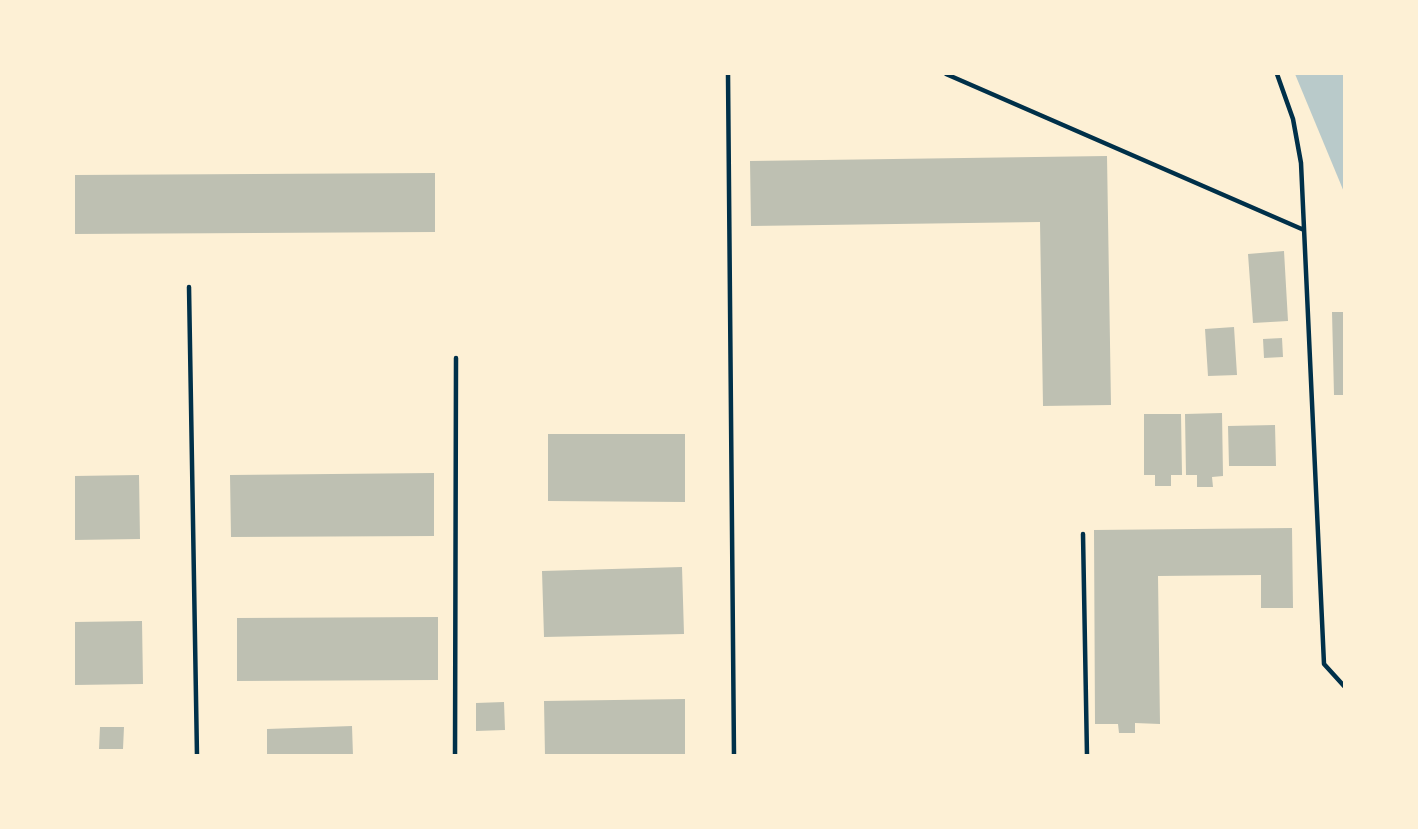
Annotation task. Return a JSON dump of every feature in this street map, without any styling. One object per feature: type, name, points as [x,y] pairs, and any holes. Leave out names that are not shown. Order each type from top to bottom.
[{"type":"lane","points":[[728,74],[734,756]]},
{"type":"lane","points":[[946,74],[1304,230]]},
{"type":"lane","points":[[1277,74],[1293,119],[1301,163],[1324,664],[1344,686]]},
{"type":"lane","points":[[189,287],[197,756]]},
{"type":"lane","points":[[455,756],[456,358]]},
{"type":"lane","points":[[1083,534],[1087,756]]},
{"type":"shaded area","points":[[1295,74],[1344,74],[1344,192]]},
{"type":"building","points":[[1107,156],[1111,405],[1043,406],[1040,222],[751,226],[750,161]]},
{"type":"building","points":[[435,173],[435,232],[74,234],[74,175]]},
{"type":"building","points":[[1284,251],[1288,321],[1253,323],[1248,254]]},
{"type":"building","points":[[1332,312],[1344,312],[1344,395],[1334,395]]},
{"type":"building","points":[[1234,327],[1237,375],[1208,376],[1205,329]]},
{"type":"building","points":[[1282,338],[1283,357],[1264,358],[1263,339]]},
{"type":"building","points":[[1222,413],[1223,476],[1212,477],[1213,487],[1197,487],[1197,475],[1186,475],[1185,414]]},
{"type":"building","points":[[1144,414],[1181,414],[1182,475],[1171,475],[1171,486],[1155,486],[1155,475],[1144,475]]},
{"type":"building","points":[[1275,425],[1276,466],[1229,466],[1228,426]]},
{"type":"building","points":[[548,434],[685,434],[685,502],[548,501]]},
{"type":"building","points":[[434,473],[434,536],[231,537],[230,475]]},
{"type":"building","points":[[139,475],[140,539],[74,540],[74,476]]},
{"type":"building","points":[[1292,528],[1293,608],[1261,608],[1261,575],[1158,576],[1160,724],[1135,723],[1135,733],[1119,733],[1118,724],[1095,724],[1094,530]]},
{"type":"building","points":[[682,567],[684,634],[544,637],[542,571]]},
{"type":"building","points":[[438,617],[438,680],[237,681],[237,618]]},
{"type":"building","points":[[142,621],[143,684],[74,685],[74,622]]},
{"type":"building","points":[[685,699],[685,756],[545,756],[544,701]]},
{"type":"building","points":[[504,702],[505,730],[476,731],[476,703]]},
{"type":"building","points":[[352,726],[353,756],[267,756],[267,729]]},
{"type":"building","points":[[100,727],[124,727],[123,749],[99,749]]}]
